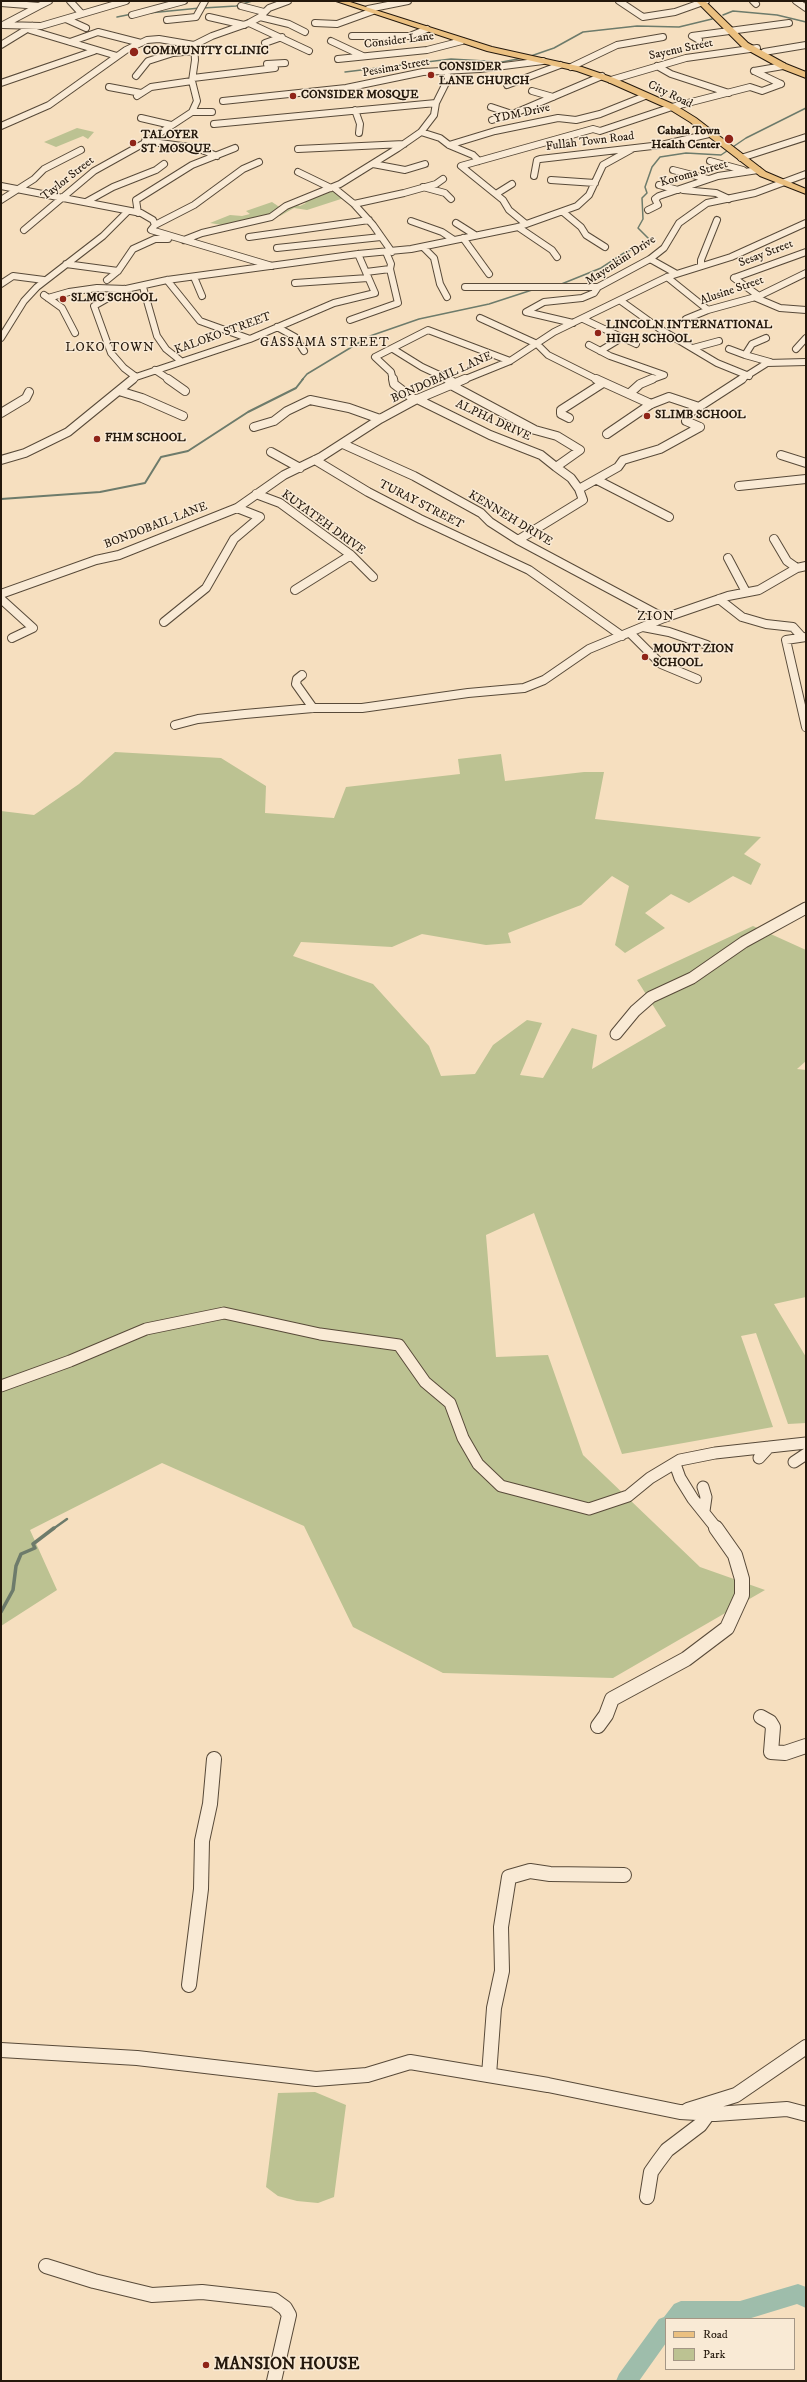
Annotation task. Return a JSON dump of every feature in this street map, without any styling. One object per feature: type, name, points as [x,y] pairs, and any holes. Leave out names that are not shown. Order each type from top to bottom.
[{"type":"highway","points":[[703,1],[735,32],[757,49],[783,66],[806,74]]},
{"type":"highway","points":[[735,32],[757,49],[806,74]]},
{"type":"main road","points":[[340,1],[462,41]]},
{"type":"main road","name":"City Road","points":[[462,41],[530,59],[571,67],[602,76],[672,107],[693,120],[709,134],[758,170],[806,192]]},
{"type":"street","points":[[49,1],[3,25],[29,28],[94,51],[117,56]]},
{"type":"street","points":[[70,1],[82,14]]},
{"type":"street","points":[[99,1],[106,7]]},
{"type":"street","points":[[1,45],[29,28],[41,26],[126,1]]},
{"type":"street","points":[[132,14],[184,1]]},
{"type":"street","points":[[167,20],[196,17],[205,1]]},
{"type":"street","points":[[136,76],[148,61],[194,48],[246,24],[262,15],[269,8],[288,1]]},
{"type":"street","points":[[315,23],[337,24],[370,10],[408,1]]},
{"type":"street","points":[[620,2],[627,1]]},
{"type":"street","points":[[620,2],[643,17],[675,12],[703,1]]},
{"type":"street","points":[[796,1],[806,8]]},
{"type":"street","points":[[1,3],[39,6]]},
{"type":"street","points":[[241,6],[262,15],[290,24],[305,32],[280,37],[265,43]]},
{"type":"street","points":[[8,15],[23,14]]},
{"type":"street","points":[[208,17],[246,24],[280,37],[309,51]]},
{"type":"street","points":[[66,19],[86,28]]},
{"type":"street","points":[[699,40],[692,37],[789,23]]},
{"type":"street","points":[[352,36],[410,36],[427,29]]},
{"type":"street","points":[[735,32],[775,31]]},
{"type":"street","points":[[70,42],[98,32],[141,43]]},
{"type":"street","points":[[146,35],[194,48]]},
{"type":"street","points":[[410,36],[422,51]]},
{"type":"street","points":[[571,67],[617,45],[663,37]]},
{"type":"street","points":[[1,126],[49,105],[117,56],[141,43],[159,39]]},
{"type":"street","points":[[331,41],[363,56]]},
{"type":"street","name":"Consider Lane","points":[[338,59],[422,51],[462,41]]},
{"type":"street","name":"Sayenu Street","points":[[611,80],[657,66],[698,56],[806,45]]},
{"type":"street","points":[[194,48],[193,80],[197,101],[192,112],[212,112]]},
{"type":"street","points":[[1,83],[94,51]]},
{"type":"street","points":[[62,70],[108,54]]},
{"type":"street","name":"Pessima Street","points":[[222,101],[346,88],[406,74],[543,61]]},
{"type":"street","points":[[246,72],[251,66],[285,63]]},
{"type":"street","points":[[507,85],[560,65]]},
{"type":"street","points":[[216,66],[219,75]]},
{"type":"street","points":[[657,66],[671,74],[729,93]]},
{"type":"street","points":[[526,224],[509,210],[503,200],[460,167],[593,129],[600,131],[672,107],[750,87],[762,92],[781,84],[754,71],[783,66]]},
{"type":"street","points":[[109,87],[139,95],[160,85],[219,75],[275,68]]},
{"type":"street","points":[[108,280],[118,271],[133,249],[145,243],[156,240],[182,240],[202,233],[271,217],[286,206],[332,187],[373,164],[421,132],[434,114],[436,103],[448,79],[448,71]]},
{"type":"street","points":[[492,120],[513,114],[602,76]]},
{"type":"street","points":[[532,91],[553,97]]},
{"type":"street","name":"YDM Drive","points":[[449,145],[495,131],[558,118],[576,120],[600,114],[645,96]]},
{"type":"street","points":[[214,124],[436,103]]},
{"type":"street","points":[[500,110],[509,106]]},
{"type":"street","points":[[491,107],[513,114]]},
{"type":"street","points":[[355,110],[360,124],[359,133]]},
{"type":"street","name":"Taylor Street","points":[[24,230],[94,171],[192,112]]},
{"type":"street","points":[[545,114],[558,118]]},
{"type":"street","points":[[141,118],[171,125]]},
{"type":"street","points":[[421,132],[440,138],[449,145],[473,156],[479,161]]},
{"type":"street","name":"Fullah Town Road","points":[[534,176],[537,160],[540,159],[588,152],[632,149],[661,145],[709,134]]},
{"type":"street","points":[[741,158],[806,136]]},
{"type":"street","points":[[655,139],[661,145]]},
{"type":"street","points":[[146,141],[197,148],[218,156]]},
{"type":"street","points":[[298,149],[405,144]]},
{"type":"street","points":[[138,212],[136,200],[192,165],[235,148]]},
{"type":"street","points":[[48,298],[97,288],[126,289],[143,287],[167,280],[358,254],[423,248],[475,235],[518,227],[563,212],[584,200],[595,183],[603,165],[632,149]]},
{"type":"street","points":[[1,200],[34,179],[44,169],[81,150]]},
{"type":"street","points":[[710,161],[749,172]]},
{"type":"street","points":[[260,162],[243,169],[194,205],[155,225],[151,230],[182,240],[254,259],[273,266]]},
{"type":"street","points":[[86,202],[113,187],[156,170],[164,164]]},
{"type":"street","points":[[373,164],[405,170],[425,164]]},
{"type":"street","points":[[673,170],[708,179]]},
{"type":"street","name":"Koroma Street","points":[[648,210],[658,205],[656,198],[708,179],[758,170]]},
{"type":"street","points":[[298,172],[332,187],[354,204],[369,220],[389,252],[392,264],[390,269],[398,303],[350,320]]},
{"type":"street","name":"Mayenkini Drive","points":[[573,323],[526,312],[544,302],[582,298],[594,293],[598,287],[650,259],[664,248],[679,223],[688,214],[707,204],[755,193],[806,174]]},
{"type":"street","points":[[354,204],[436,184],[443,179]]},
{"type":"street","points":[[551,180],[595,183]]},
{"type":"street","points":[[496,194],[512,184]]},
{"type":"street","points":[[659,185],[680,190],[716,193],[729,199]]},
{"type":"street","points":[[2,187],[138,212],[147,216],[155,225]]},
{"type":"street","points":[[423,187],[445,193],[451,199]]},
{"type":"street","points":[[1,338],[24,301],[44,280],[103,236],[128,211]]},
{"type":"street","points":[[563,212],[581,227],[586,235],[605,247]]},
{"type":"street","points":[[248,237],[369,220]]},
{"type":"street","points":[[701,265],[701,260],[717,220]]},
{"type":"street","points":[[411,221],[442,232],[454,240]]},
{"type":"street","points":[[456,224],[475,235]]},
{"type":"street","name":"BONDOBAIL LANE","points":[[1,594],[96,560],[119,555],[237,508],[284,475],[300,468],[343,444],[380,419],[416,399],[510,361],[554,332],[621,301],[667,276],[731,257],[805,225]]},
{"type":"street","points":[[518,227],[552,250],[557,257]]},
{"type":"street","points":[[277,248],[381,237]]},
{"type":"street","points":[[463,238],[489,274]]},
{"type":"street","points":[[423,248],[434,258],[440,284],[447,297]]},
{"type":"street","name":"Sesay Street","points":[[757,296],[734,278],[806,252]]},
{"type":"street","points":[[358,254],[367,275]]},
{"type":"street","points":[[650,259],[675,273]]},
{"type":"street","points":[[66,264],[118,271]]},
{"type":"street","points":[[295,283],[367,275],[390,269]]},
{"type":"street","name":"Alusine Street","points":[[686,319],[708,310],[757,296],[806,272]]},
{"type":"street","name":"KALOKO STREET","points":[[1,460],[24,453],[68,432],[136,377],[250,339],[334,303],[376,292],[367,275]]},
{"type":"street","points":[[1,284],[13,276],[44,280]]},
{"type":"street","points":[[667,276],[708,310]]},
{"type":"street","points":[[194,277],[202,296]]},
{"type":"street","points":[[167,280],[200,321],[250,339]]},
{"type":"street","points":[[37,287],[48,298],[62,308],[75,333]]},
{"type":"street","points":[[143,287],[157,336],[166,349],[181,361]]},
{"type":"street","points":[[465,287],[598,287]]},
{"type":"street","points":[[126,289],[94,306],[101,330],[111,353],[124,368],[136,377]]},
{"type":"street","points":[[757,296],[780,308],[806,310]]},
{"type":"street","points":[[621,301],[660,329],[731,370],[749,376]]},
{"type":"street","points":[[480,318],[537,344],[548,354],[603,383],[630,393],[651,404]]},
{"type":"street","points":[[583,319],[636,344]]},
{"type":"street","points":[[277,327],[295,337],[304,351]]},
{"type":"street","points":[[510,361],[428,330],[393,349],[422,367],[535,430],[557,436],[579,448],[580,450],[577,454],[556,467]]},
{"type":"street","points":[[600,351],[623,337]]},
{"type":"street","points":[[729,349],[747,352],[766,338]]},
{"type":"street","points":[[796,349],[806,338]]},
{"type":"street","points":[[693,348],[719,341]]},
{"type":"street","points":[[736,344],[747,352],[770,362],[806,362]]},
{"type":"street","points":[[589,345],[600,351],[665,374],[640,384],[630,393]]},
{"type":"street","name":"ALPHA DRIVE","points":[[393,349],[375,357],[391,372],[394,384],[416,399],[490,435],[524,450],[541,455],[571,478],[579,489]]},
{"type":"street","points":[[518,540],[584,500],[579,489],[618,467],[623,460],[660,449],[700,427],[686,421],[688,414],[770,362]]},
{"type":"street","points":[[155,370],[184,391]]},
{"type":"street","points":[[569,418],[561,414],[562,410],[603,383]]},
{"type":"street","points":[[119,391],[142,398],[183,416]]},
{"type":"street","points":[[1,413],[26,398],[29,392]]},
{"type":"street","points":[[607,434],[651,404],[669,397],[679,402],[700,407]]},
{"type":"street","points":[[254,427],[274,421],[287,411],[310,400],[349,408],[380,419]]},
{"type":"street","name":"KENNEH DRIVE","points":[[343,444],[400,469],[447,496],[464,503],[518,540],[664,618]]},
{"type":"street","points":[[271,452],[300,468]]},
{"type":"street","points":[[781,455],[806,462]]},
{"type":"street","name":"TURAY STREET","points":[[315,460],[368,492],[420,519],[529,570],[626,634],[661,664],[697,679]]},
{"type":"street","points":[[739,486],[806,479]]},
{"type":"street","points":[[597,480],[669,517]]},
{"type":"street","name":"KUYATEH DRIVE","points":[[256,494],[280,503],[351,555],[373,577]]},
{"type":"street","points":[[164,622],[206,588],[234,539],[260,517],[237,508]]},
{"type":"street","points":[[774,539],[787,562],[802,567]]},
{"type":"street","points":[[295,590],[351,555]]},
{"type":"street","points":[[728,558],[746,592]]},
{"type":"street","points":[[175,725],[204,718],[313,708],[362,708],[468,692],[524,688],[544,680],[589,649],[664,618],[719,599],[776,582],[802,567]]},
{"type":"street","points":[[1,599],[33,628],[12,638]]},
{"type":"street","points":[[719,599],[742,617],[766,624],[793,627],[804,637]]},
{"type":"street","points":[[643,627],[669,632],[707,645]]},
{"type":"street","points":[[804,637],[786,640],[802,683],[806,727]]},
{"type":"street","points":[[302,675],[297,679],[296,684],[313,708]]},
{"type":"street","points":[[616,1034],[635,1011],[651,997],[692,978],[744,942],[806,908]]},
{"type":"street","points":[[1,1386],[70,1362],[146,1329],[224,1313],[320,1334],[399,1344],[425,1382],[450,1403],[463,1438],[478,1464],[501,1486],[589,1509],[628,1496],[650,1478],[680,1460],[715,1453],[806,1443]]},
{"type":"street","points":[[759,1458],[769,1447]]},
{"type":"street","points":[[794,1462],[806,1454]]},
{"type":"street","points":[[598,1726],[606,1715],[612,1699],[686,1659],[727,1628],[736,1613],[742,1595],[740,1566],[735,1555],[680,1478],[675,1464]]},
{"type":"street","points":[[703,1487],[706,1497],[704,1511]]},
{"type":"street","points":[[761,1717],[770,1722],[773,1727],[770,1752],[785,1753],[806,1746]]},
{"type":"street","points":[[189,1985],[201,1889],[202,1841],[210,1804],[214,1759]]},
{"type":"street","points":[[489,2075],[494,2008],[502,1971],[501,1928],[509,1877],[530,1871],[550,1874],[624,1875]]},
{"type":"street","points":[[680,2112],[736,2095],[806,2047]]},
{"type":"street","points":[[1,2050],[137,2058],[316,2079],[367,2075],[410,2062],[489,2075],[680,2112],[708,2114],[787,2109],[806,2114]]},
{"type":"street","points":[[647,2197],[651,2172],[658,2162],[667,2150],[700,2126],[708,2114]]},
{"type":"street","points":[[46,2266],[94,2281],[152,2295],[202,2292],[274,2300],[285,2308],[289,2315],[274,2381]]},
{"type":"green space","points":[[77,128],[94,132],[88,139],[83,136],[56,147],[44,142]]},
{"type":"green space","points":[[330,189],[344,198],[307,210],[294,208],[280,216],[277,215],[295,204],[300,206],[306,203],[302,201]]},
{"type":"green space","points":[[272,202],[281,208],[268,217],[222,225],[210,223],[230,215],[242,216],[250,214],[246,211]]},
{"type":"green space","points":[[115,752],[221,758],[266,786],[265,813],[334,818],[346,787],[460,774],[458,759],[501,754],[505,781],[584,772],[604,772],[595,819],[761,837],[744,854],[761,864],[751,885],[733,876],[689,903],[671,894],[645,913],[665,928],[625,953],[615,945],[629,886],[612,876],[581,905],[508,933],[511,943],[486,945],[422,934],[392,947],[301,942],[293,956],[373,984],[429,1046],[441,1076],[475,1074],[493,1045],[527,1020],[542,1023],[520,1075],[543,1078],[572,1028],[597,1035],[592,1069],[666,1026],[637,980],[753,926],[806,950],[806,1061],[797,1069],[806,1070],[806,1297],[774,1304],[806,1357],[806,1423],[788,1424],[756,1333],[741,1336],[773,1427],[622,1454],[534,1213],[486,1235],[496,1357],[548,1355],[583,1455],[700,1567],[765,1590],[613,1678],[443,1673],[353,1627],[304,1526],[162,1463],[30,1530],[57,1590],[1,1626],[1,811],[34,815],[79,784]]},
{"type":"green space","points":[[315,2092],[346,2105],[334,2197],[318,2203],[297,2201],[278,2196],[266,2187],[278,2093]]},
{"type":"waterway","points":[[203,8],[236,6],[252,1]]},
{"type":"waterway","points":[[149,13],[200,8]]},
{"type":"waterway","points":[[723,15],[733,11],[777,15],[806,22]]},
{"type":"waterway","points":[[117,17],[132,14]]},
{"type":"waterway","points":[[528,57],[554,48],[583,32],[637,26],[679,27],[712,19]]},
{"type":"waterway","points":[[345,72],[451,59],[502,62],[523,58]]},
{"type":"waterway","points":[[559,285],[601,268],[624,253],[651,241],[638,228],[643,219],[642,198],[647,193],[645,187],[652,167],[660,157],[686,153],[721,155],[746,138],[806,108]]},
{"type":"waterway","points":[[302,380],[307,374],[370,336],[419,319],[489,304],[532,290]]},
{"type":"waterway","points":[[1,499],[100,492],[145,483],[161,457],[188,451],[248,412],[296,388],[303,379]]},
{"type":"waterway","points":[[53,1529],[67,1519]]},
{"type":"waterway","points":[[1,1612],[13,1590],[16,1566],[21,1554],[35,1548],[33,1544],[54,1528]]},
{"type":"waterway","points":[[674,2318],[681,2311],[740,2311],[798,2294],[806,2298]]},
{"type":"waterway","points":[[626,2381],[665,2327]]},
{"type":"place","name":"COMMUNITY CLINIC","points":[[134,52]]},
{"type":"place","name":"CONSIDER LANE CHURCH","points":[[431,75]]},
{"type":"place","name":"CONSIDER MOSQUE","points":[[293,96]]},
{"type":"place","name":"Cabala Town Health Center","points":[[729,139]]},
{"type":"place","name":"TALOYER ST MOSQUE","points":[[133,143]]},
{"type":"place","name":"SLMC SCHOOL","points":[[63,299]]},
{"type":"place","name":"LINCOLN INTERNATIONAL HIGH SCHOOL","points":[[598,333]]},
{"type":"place","name":"SLIMB SCHOOL","points":[[647,416]]},
{"type":"place","name":"FHM SCHOOL","points":[[97,439]]},
{"type":"place","name":"MOUNT ZION SCHOOL","points":[[645,657]]},
{"type":"place","name":"MANSION HOUSE","points":[[206,2365]]},
{"type":"district","name":"GASSAMA STREET","points":[[325,343]]},
{"type":"district","name":"LOKO TOWN","points":[[110,348]]},
{"type":"district","name":"ZION","points":[[656,617]]}]
